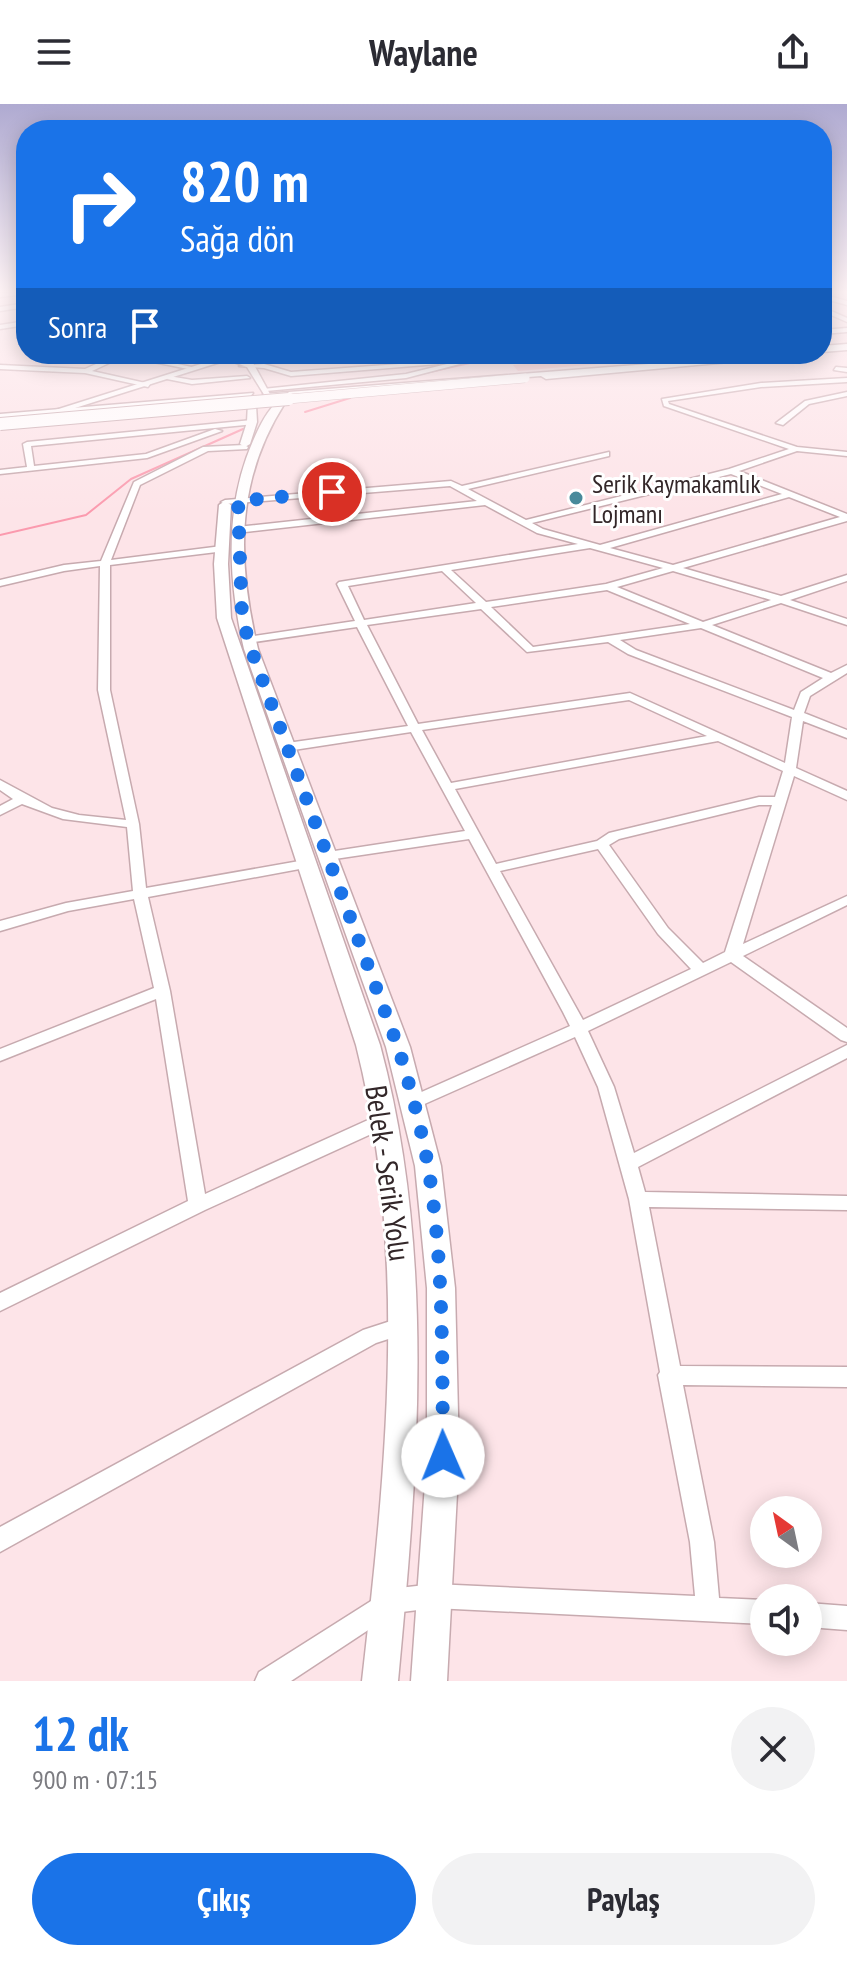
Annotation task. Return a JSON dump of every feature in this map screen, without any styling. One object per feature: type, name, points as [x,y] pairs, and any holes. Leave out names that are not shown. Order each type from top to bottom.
[{"type":"highway","points":[[0,422],[50,413],[253,405],[646,366]]},
{"type":"highway","points":[[0,422],[666,366]]},
{"type":"highway","points":[[0,422],[280,403],[531,381],[561,374]]},
{"type":"highway","points":[[253,405],[283,397],[280,403]]},
{"type":"main road","points":[[246,366],[253,405]]},
{"type":"main road","points":[[247,366],[253,405]]},
{"type":"main road","name":"Belek - Serik Yolu","points":[[280,403],[268,418],[232,502],[237,530],[242,617],[287,747],[368,1045],[385,1120],[404,1276],[399,1497],[380,1681]]},
{"type":"main road","name":"Belek - Serik Yolu","points":[[253,405],[222,549],[224,618],[316,860],[398,1047],[428,1166],[441,1288],[443,1456],[429,1681]]},
{"type":"street","points":[[85,371],[97,366]]},
{"type":"street","points":[[190,366],[198,367]]},
{"type":"street","points":[[0,367],[85,371],[145,384],[202,366]]},
{"type":"street","points":[[259,366],[291,374],[380,366]]},
{"type":"street","points":[[344,366],[352,368]]},
{"type":"street","points":[[31,469],[27,444],[146,433],[253,405],[443,366]]},
{"type":"street","points":[[50,413],[198,367]]},
{"type":"street","points":[[836,369],[847,370]]},
{"type":"street","points":[[169,378],[192,382],[247,378]]},
{"type":"street","points":[[847,380],[761,385],[663,401],[796,449],[847,454]]},
{"type":"street","points":[[780,423],[807,402],[847,394]]},
{"type":"street","points":[[0,472],[159,453],[253,405]]},
{"type":"street","points":[[137,415],[146,433]]},
{"type":"street","points":[[198,1205],[162,991],[140,893],[133,824],[104,690],[105,562],[137,484],[206,449],[244,447]]},
{"type":"street","points":[[524,523],[732,471],[796,449]]},
{"type":"street","points":[[462,488],[606,454]]},
{"type":"street","points":[[732,471],[847,517]]},
{"type":"street","points":[[232,502],[437,481],[462,488],[524,523],[847,622]]},
{"type":"street","points":[[708,1607],[702,1542],[638,1199],[606,1087],[578,1029],[384,672],[342,584],[594,546],[790,494]]},
{"type":"street","points":[[237,530],[487,502]]},
{"type":"street","points":[[248,640],[607,587],[675,570],[847,517]]},
{"type":"street","points":[[0,583],[105,562],[222,549]]},
{"type":"street","points":[[445,569],[531,650],[703,625],[847,578]]},
{"type":"street","points":[[607,587],[830,677]]},
{"type":"street","points":[[612,640],[632,652],[847,734]]},
{"type":"street","points":[[732,955],[790,769],[798,713],[805,694],[847,668]]},
{"type":"street","points":[[287,747],[630,696],[847,796]]},
{"type":"street","points":[[448,787],[719,737]]},
{"type":"street","points":[[0,784],[21,800],[59,817],[133,824]]},
{"type":"street","points":[[0,811],[21,800]]},
{"type":"street","points":[[492,869],[601,844],[614,836],[763,800],[779,801]]},
{"type":"street","points":[[0,926],[66,907],[473,834]]},
{"type":"street","points":[[601,844],[663,931],[701,970]]},
{"type":"street","points":[[414,1102],[578,1029],[847,900]]},
{"type":"street","points":[[732,955],[847,1036]]},
{"type":"street","points":[[0,1055],[162,991]]},
{"type":"street","points":[[628,1164],[847,1051]]},
{"type":"street","points":[[0,1302],[198,1205],[385,1120]]},
{"type":"street","points":[[638,1199],[847,1203]]},
{"type":"street","points":[[0,1540],[370,1336],[403,1326]]},
{"type":"street","points":[[669,1375],[847,1377]]},
{"type":"street","points":[[268,1681],[390,1601],[434,1596],[750,1611]]},
{"type":"street","points":[[822,1616],[847,1618]]},
{"type":"shaded area","points":[[513,366],[580,366],[518,371]]},
{"type":"waterway","points":[[403,378],[458,366]]},
{"type":"waterway","points":[[305,412],[350,398]]},
{"type":"waterway","points":[[0,535],[86,515],[131,479],[243,429]]},
{"type":"place","name":"Serik Kaymakamlık Lojmanı","points":[[576,498]]},
{"type":"route","points":[[332,492],[238,501],[242,617],[251,649],[398,1047],[414,1102],[428,1166],[441,1288],[443,1456]]}]
